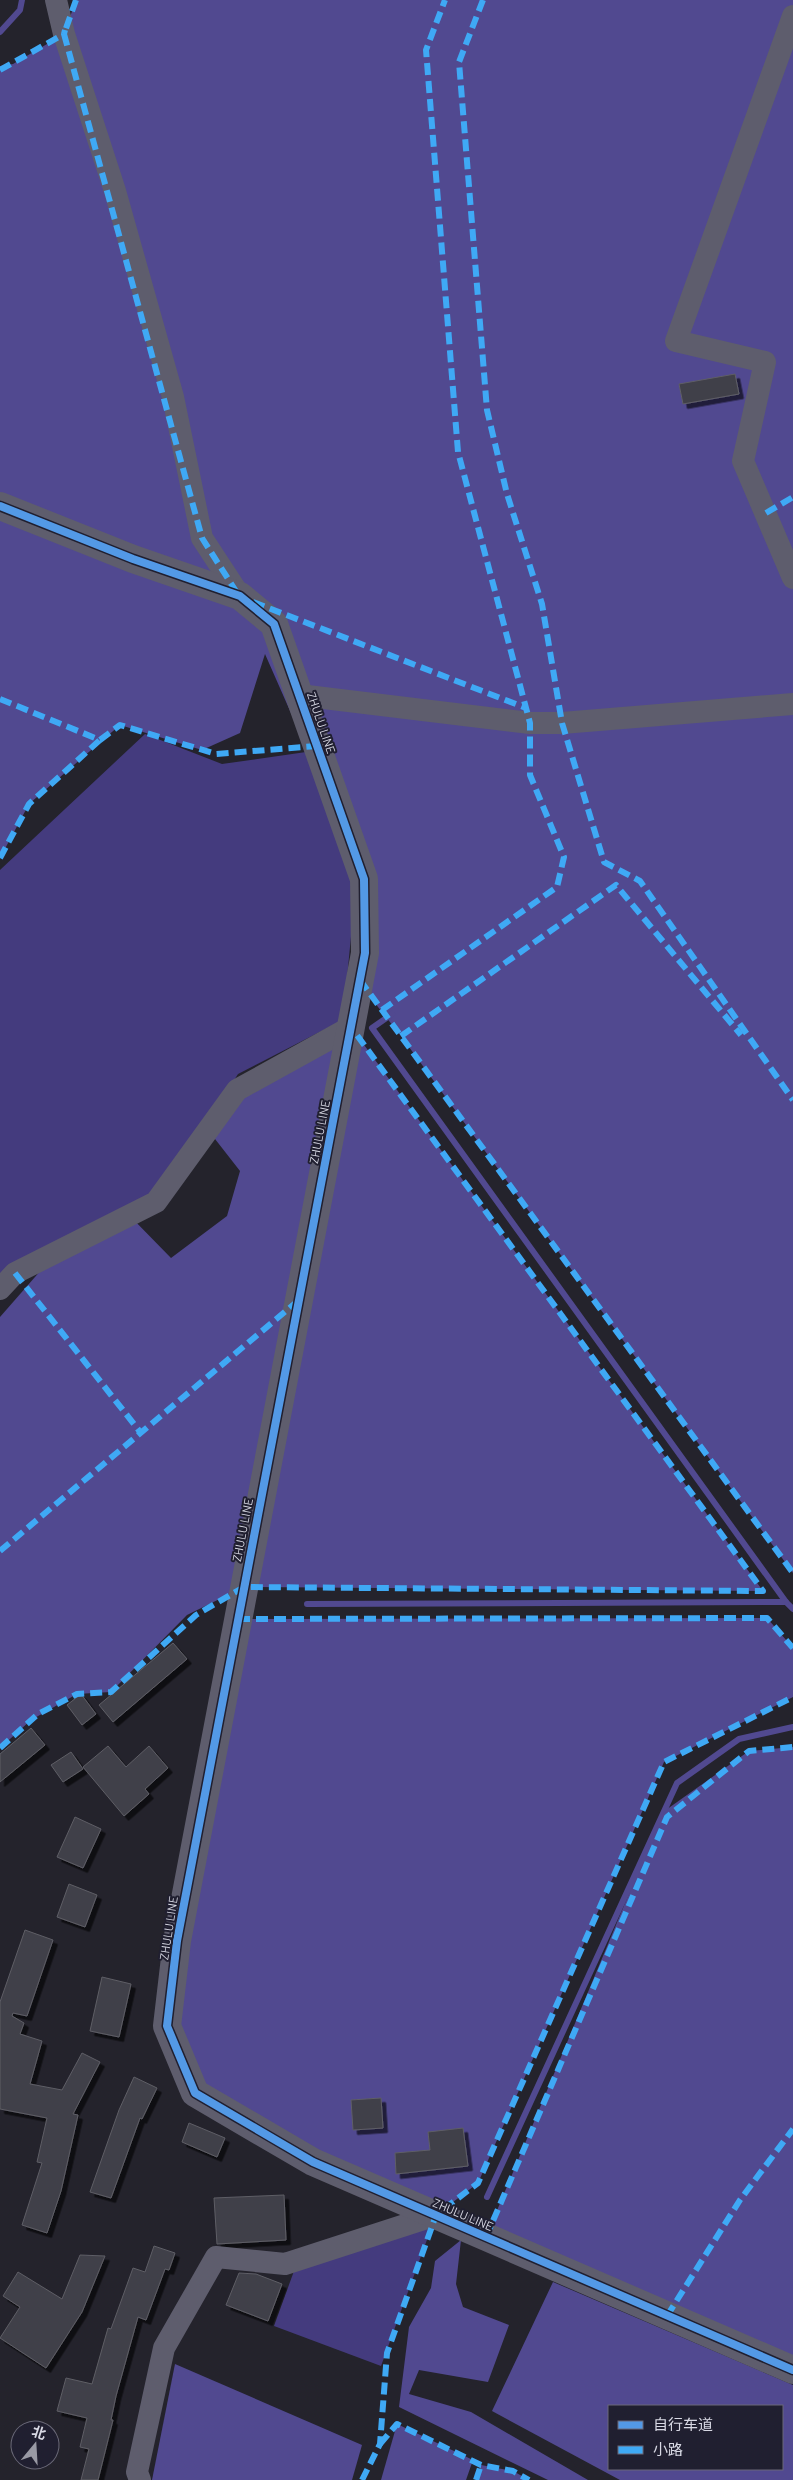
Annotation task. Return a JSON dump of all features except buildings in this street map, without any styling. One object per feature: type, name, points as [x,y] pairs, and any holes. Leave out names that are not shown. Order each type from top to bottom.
[{"type":"street","points":[[56,0],[64,34],[115,191],[173,398],[202,538],[240,596]]},
{"type":"street","points":[[793,16],[676,341],[765,362],[743,461],[793,578]]},
{"type":"street","name":"ZHULU LINE","points":[[0,506],[132,559],[240,596],[274,624],[364,879],[365,953],[176,1941],[167,2026],[195,2093],[313,2162],[793,2370]]},
{"type":"street","points":[[299,695],[543,723],[793,704]]},
{"type":"street","points":[[0,1289],[15,1273],[156,1202],[237,1090],[351,1028]]},
{"type":"street","points":[[140,2480],[137,2472],[164,2348],[216,2257],[285,2264],[436,2215]]},
{"type":"shaded area","points":[[76,0],[793,0],[793,1573],[401,1036],[359,983],[364,879],[265,654],[240,733],[202,750],[120,725],[29,804],[0,858],[0,66],[13,64],[64,34]]},
{"type":"shaded area","points":[[145,734],[222,764],[313,751],[356,884],[343,1020],[238,1074],[156,1202],[0,1279],[0,870]]},
{"type":"shaded area","points":[[351,1027],[763,1591],[244,1587],[187,1615],[111,1692],[77,1694],[31,1720],[0,1748],[0,1317],[63,1245],[128,1214],[171,1258],[227,1216],[240,1171],[208,1130],[237,1090]]},
{"type":"shaded area","points":[[767,1618],[793,1648],[793,1697],[664,1762],[478,2183],[436,2215],[195,2093],[167,2026],[238,1619]]},
{"type":"shaded area","points":[[793,1747],[793,2370],[486,2237],[663,1812],[749,1751]]},
{"type":"shaded area","points":[[436,2215],[381,2366],[274,2326],[298,2260]]},
{"type":"shaded area","points":[[461,2240],[456,2284],[463,2307],[509,2325],[488,2382],[419,2370],[409,2394],[471,2412],[588,2480],[548,2480],[399,2407],[409,2327],[431,2288],[435,2261]]},
{"type":"shaded area","points":[[553,2282],[793,2385],[793,2480],[620,2480],[492,2411]]},
{"type":"shaded area","points":[[175,2364],[362,2445],[352,2480],[152,2480]]},
{"type":"shaded area","points":[[397,2424],[473,2460],[466,2480],[381,2480]]},
{"type":"shaded area","points":[[481,2465],[513,2471],[529,2480],[476,2480]]},
{"type":"waterway","points":[[0,32],[20,10],[22,0]]},
{"type":"waterway","points":[[392,1014],[372,1028],[786,1602],[793,1609]]},
{"type":"waterway","points":[[307,1604],[786,1602]]},
{"type":"waterway","points":[[487,2197],[677,1783],[739,1739],[793,1727]]},
{"type":"marked path","points":[[76,0],[64,34],[202,538],[239,596]]},
{"type":"marked path","points":[[382,1010],[557,887],[564,857],[530,775],[530,723],[458,452],[426,50],[445,0]]},
{"type":"marked path","points":[[483,0],[459,62],[487,410],[507,494],[542,604],[562,723],[604,862],[640,881],[793,1100]]},
{"type":"marked path","points":[[0,70],[64,34],[65,30]]},
{"type":"marked path","points":[[766,513],[793,497]]},
{"type":"marked path","points":[[253,602],[526,708]]},
{"type":"marked path","points":[[0,699],[100,740],[120,725],[216,754],[317,746]]},
{"type":"marked path","points":[[0,858],[29,804],[100,740]]},
{"type":"marked path","points":[[401,1036],[616,885],[741,1035]]},
{"type":"marked path","points":[[360,980],[793,1573]]},
{"type":"marked path","points":[[0,1748],[38,1714],[77,1694],[111,1692],[196,1615],[244,1587],[763,1591],[351,1027]]},
{"type":"marked path","points":[[15,1273],[141,1433]]},
{"type":"marked path","points":[[0,1551],[299,1300]]},
{"type":"marked path","points":[[238,1619],[767,1618],[793,1648]]},
{"type":"marked path","points":[[362,2480],[380,2444],[387,2353],[436,2215],[478,2183],[664,1762],[793,1697]]},
{"type":"marked path","points":[[486,2237],[667,1817],[749,1751],[793,1747]]},
{"type":"marked path","points":[[667,2316],[740,2200],[793,2129]]},
{"type":"marked path","points":[[380,2444],[397,2424],[481,2465],[513,2471],[529,2480]]},
{"type":"marked path","points":[[476,2480],[481,2465]]},
{"type":"cycle path","points":[[0,506],[133,559],[240,596],[274,624],[364,879],[365,953],[177,1941],[167,2026],[195,2093],[313,2162],[793,2370]]}]
